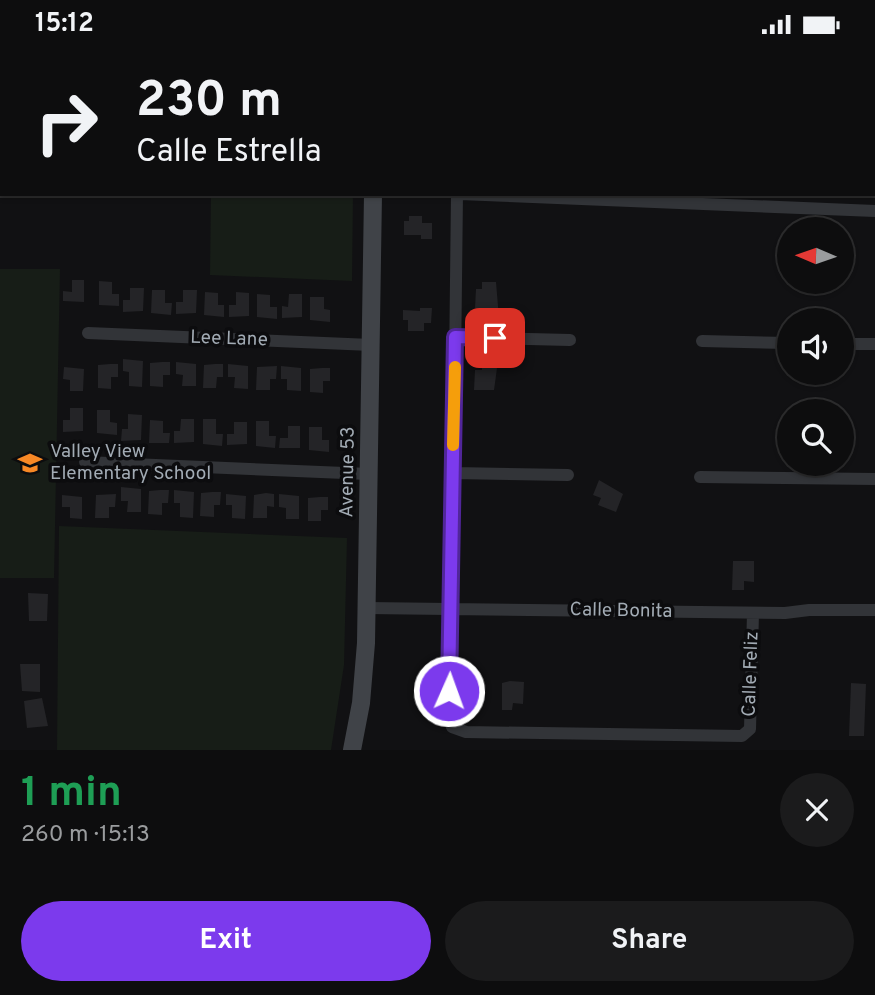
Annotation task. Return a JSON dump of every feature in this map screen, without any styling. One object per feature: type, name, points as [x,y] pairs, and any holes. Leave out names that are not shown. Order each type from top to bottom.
[{"type":"street","name":"Avenue 53","points":[[352,750],[365,676],[373,196]]},
{"type":"street","points":[[452,609],[458,196]]},
{"type":"street","points":[[507,196],[875,211]]},
{"type":"street","name":"Lee Lane","points":[[88,333],[371,345]]},
{"type":"street","points":[[455,337],[570,340]]},
{"type":"street","points":[[702,341],[777,343]]},
{"type":"street","points":[[854,344],[875,344]]},
{"type":"street","points":[[85,462],[369,474]]},
{"type":"street","points":[[453,473],[568,475]]},
{"type":"street","points":[[700,477],[875,479]]},
{"type":"street","name":"Calle Bonita","points":[[367,608],[753,613],[875,610]]},
{"type":"street","name":"Calle Feliz","points":[[452,609],[448,719],[452,727],[466,732],[734,736],[747,734],[750,721],[753,613]]},
{"type":"shaded area","points":[[211,196],[353,196],[352,281],[210,275]]},
{"type":"shaded area","name":"Valley View Elementary School","points":[[0,269],[60,269],[54,578],[0,578]]},
{"type":"shaded area","points":[[59,526],[347,538],[344,665],[331,750],[57,750]]},
{"type":"building","points":[[409,216],[422,216],[422,223],[432,223],[432,239],[421,239],[421,235],[404,235],[404,221],[409,221]]},
{"type":"building","points":[[72,280],[84,280],[84,302],[63,301],[63,291],[72,292]]},
{"type":"building","points":[[99,281],[112,282],[112,294],[119,294],[119,306],[99,305]]},
{"type":"building","points":[[482,282],[496,282],[499,318],[483,318],[483,308],[475,308],[476,289],[482,289]]},
{"type":"building","points":[[130,288],[144,288],[143,311],[123,312],[123,300],[130,300]]},
{"type":"building","points":[[152,290],[165,290],[165,303],[172,303],[171,315],[151,313]]},
{"type":"building","points":[[183,290],[197,290],[196,313],[176,314],[176,302],[183,302]]},
{"type":"building","points":[[205,292],[218,293],[218,305],[224,305],[224,317],[204,315]]},
{"type":"building","points":[[236,292],[249,293],[249,316],[229,317],[229,305],[236,305]]},
{"type":"building","points":[[257,294],[270,295],[270,307],[277,307],[277,319],[257,317]]},
{"type":"building","points":[[289,294],[302,294],[302,317],[282,318],[282,306],[288,307]]},
{"type":"building","points":[[310,297],[324,297],[324,309],[330,310],[330,322],[310,320]]},
{"type":"building","points":[[420,308],[432,308],[431,323],[424,323],[424,331],[408,331],[408,320],[403,320],[403,310],[420,311]]},
{"type":"building","points":[[123,359],[143,361],[142,387],[129,386],[129,372],[123,371]]},
{"type":"building","points":[[482,360],[498,361],[494,390],[474,390],[475,370],[482,370]]},
{"type":"building","points":[[170,362],[170,375],[163,375],[163,387],[150,386],[150,363]]},
{"type":"building","points":[[176,362],[196,364],[196,386],[182,386],[183,375],[176,374]]},
{"type":"building","points":[[118,364],[118,377],[111,377],[111,389],[98,388],[98,365]]},
{"type":"building","points":[[223,364],[223,377],[217,377],[216,388],[203,388],[204,365]]},
{"type":"building","points":[[228,364],[248,366],[248,389],[234,388],[235,377],[228,377]]},
{"type":"building","points":[[277,366],[276,379],[270,379],[270,390],[256,390],[257,367]]},
{"type":"building","points":[[281,366],[301,368],[301,391],[287,390],[287,379],[281,379]]},
{"type":"building","points":[[64,367],[84,369],[83,391],[70,391],[70,380],[63,379]]},
{"type":"building","points":[[330,368],[330,381],[323,381],[323,393],[310,392],[310,369]]},
{"type":"building","points":[[70,408],[83,408],[83,431],[63,432],[63,420],[70,420]]},
{"type":"building","points":[[97,410],[110,410],[110,422],[117,423],[117,435],[97,433]]},
{"type":"building","points":[[128,414],[142,415],[141,440],[121,441],[122,429],[128,429]]},
{"type":"building","points":[[181,419],[194,419],[194,442],[174,443],[174,431],[180,431]]},
{"type":"building","points":[[203,419],[216,419],[216,434],[223,434],[222,446],[203,444]]},
{"type":"building","points":[[150,420],[163,421],[163,433],[170,433],[169,443],[149,443]]},
{"type":"building","points":[[256,421],[269,421],[269,436],[276,436],[275,448],[256,446]]},
{"type":"building","points":[[234,422],[247,422],[247,444],[227,445],[227,434],[234,434]]},
{"type":"building","points":[[288,426],[300,426],[300,448],[279,448],[280,438],[288,438]]},
{"type":"building","points":[[309,427],[322,427],[322,440],[329,440],[329,452],[309,450]]},
{"type":"building","points":[[599,480],[623,494],[616,512],[598,505],[601,498],[593,495]]},
{"type":"building","points":[[121,487],[141,489],[141,512],[127,512],[128,501],[121,501]]},
{"type":"building","points":[[169,490],[168,503],[162,503],[162,515],[148,514],[149,491]]},
{"type":"building","points":[[174,490],[194,492],[193,518],[180,517],[180,503],[174,503]]},
{"type":"building","points":[[221,492],[220,505],[214,505],[214,517],[200,516],[201,493]]},
{"type":"building","points":[[116,494],[115,507],[109,507],[109,518],[95,518],[96,495]]},
{"type":"building","points":[[226,494],[246,496],[245,519],[232,518],[232,505],[226,505]]},
{"type":"building","points":[[274,494],[274,507],[267,506],[267,518],[253,518],[254,495]]},
{"type":"building","points":[[279,494],[299,496],[299,519],[286,519],[286,508],[279,507]]},
{"type":"building","points":[[62,495],[82,497],[82,519],[70,518],[70,507],[62,507]]},
{"type":"building","points":[[328,497],[328,510],[321,510],[321,521],[308,521],[308,498]]},
{"type":"building","points":[[733,561],[754,561],[754,582],[744,581],[744,590],[732,590]]},
{"type":"building","points":[[28,593],[48,594],[47,621],[29,621]]},
{"type":"building","points":[[20,664],[40,664],[40,692],[22,691]]},
{"type":"building","points":[[524,682],[523,704],[513,703],[512,710],[502,710],[502,683]]},
{"type":"building","points":[[851,683],[866,684],[864,736],[849,736]]},
{"type":"building","points":[[42,698],[48,726],[27,728],[24,701]]},
{"type":"slow traffic","points":[[453,445],[455,367]]},
{"type":"place","name":"Valley View Elementary School","points":[[30,463]]},
{"type":"route","points":[[449,691],[455,337],[495,338]]}]
